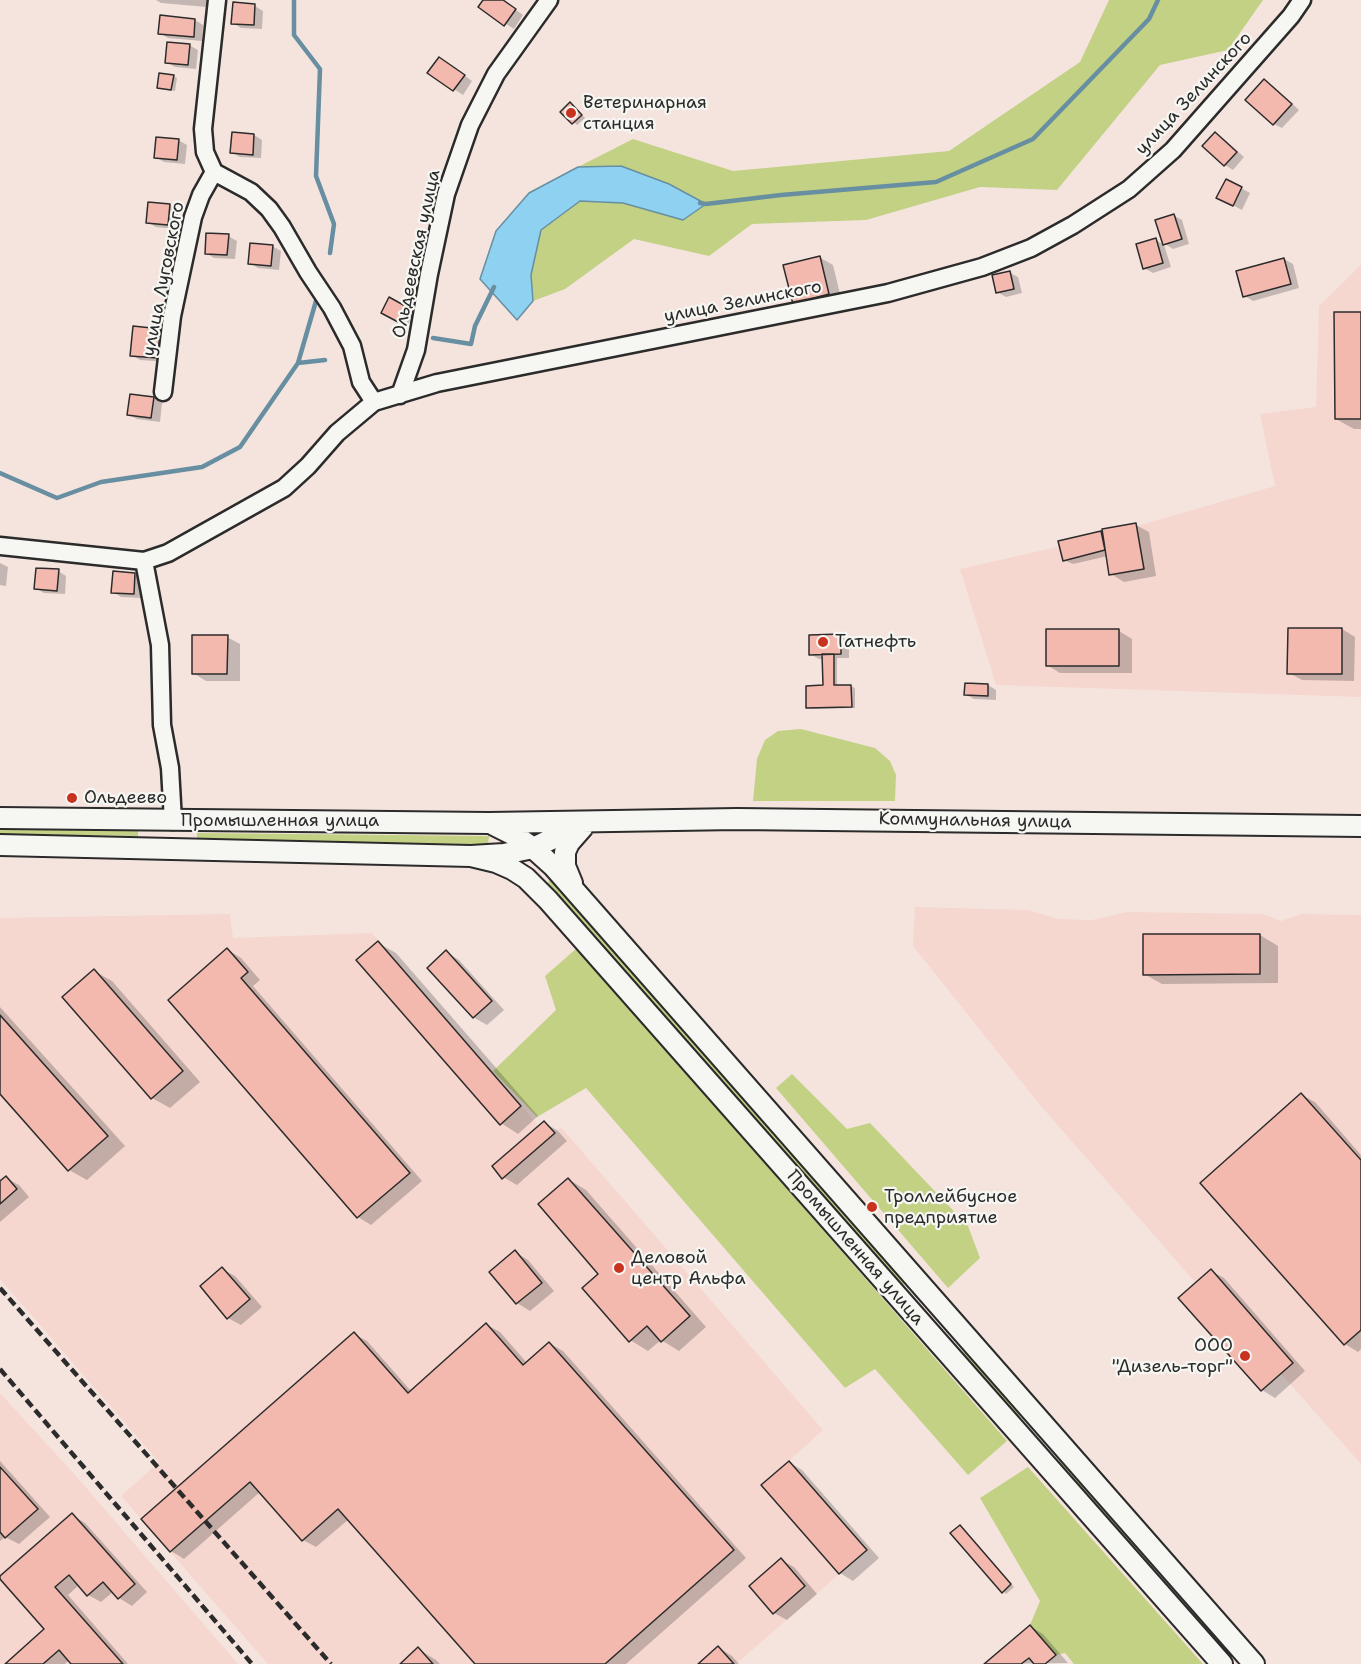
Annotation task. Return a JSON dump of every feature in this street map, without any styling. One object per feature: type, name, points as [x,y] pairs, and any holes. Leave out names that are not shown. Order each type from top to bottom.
[{"type":"main road","name":"Промышленная улица","points":[[0,818],[489,823],[589,821]]},
{"type":"main road","points":[[172,848],[173,820]]},
{"type":"main road","name":"Коммунальная улица","points":[[589,821],[890,820],[1361,826]]},
{"type":"main road","name":"Промышленная улица","points":[[0,845],[471,856],[504,854],[533,848],[589,821]]},
{"type":"main road","name":"Промышленная улица","points":[[579,895],[567,873],[565,852],[569,843],[589,821]]},
{"type":"main road","name":"Промышленная улица","points":[[489,823],[509,832],[533,848],[579,895],[1254,1664]]},
{"type":"main road","points":[[526,878],[523,861],[526,853],[533,848]]},
{"type":"main road","name":"Промышленная улица","points":[[471,856],[496,862],[512,869],[526,878],[556,909],[1222,1664]]},
{"type":"main road","points":[[927,1329],[945,1313]]},
{"type":"main road","points":[[1028,1445],[1047,1428]]},
{"type":"main road","points":[[1165,1600],[1184,1584]]},
{"type":"street","points":[[217,0],[203,129],[205,152],[214,172],[251,192],[269,209],[282,226],[332,308],[352,346],[361,382],[374,402]]},
{"type":"street","name":"Ольдеевская улица","points":[[400,394],[416,350],[446,194],[470,125],[496,74],[549,0]]},
{"type":"street","name":"улица Зелинского","points":[[144,561],[168,553],[284,488],[308,466],[337,433],[374,402],[437,383],[888,293],[982,267],[1030,248],[1073,225],[1129,189],[1173,150],[1291,16],[1302,0]]},
{"type":"street","name":"улица Луговского","points":[[163,392],[172,316],[193,217],[201,195],[214,172]]},
{"type":"street","points":[[0,546],[144,561],[160,645],[162,725],[170,768],[173,820]]},
{"type":"shaded area","points":[[1361,265],[1361,697],[996,685],[960,569],[1096,538],[1275,486],[1260,414],[1316,407],[1319,306]]},
{"type":"shaded area","points":[[915,907],[1028,910],[1059,919],[1092,920],[1127,912],[1263,914],[1281,921],[1301,914],[1361,915],[1361,1464],[1281,1374],[1261,1391],[1178,1298],[1195,1282],[1040,1105],[913,946]]},
{"type":"shaded area","points":[[230,914],[233,938],[372,933],[538,1125],[544,1121],[555,1133],[561,1127],[823,1430],[789,1461],[867,1550],[736,1664],[268,1664],[121,1496],[159,1462],[0,1279],[0,918]]},
{"type":"shaded area","points":[[0,1393],[77,1477],[238,1664],[0,1664]]},
{"type":"green space","points":[[1109,0],[1263,0],[1228,50],[1160,65],[1057,190],[980,187],[866,220],[752,224],[709,256],[634,239],[565,289],[533,301],[531,275],[541,230],[580,201],[623,203],[683,220],[621,166],[578,167],[633,139],[733,171],[949,151],[1080,62]]},
{"type":"green space","points":[[801,729],[875,748],[890,761],[896,775],[895,801],[753,801],[757,759],[765,740],[778,731]]},
{"type":"green space","points":[[0,826],[138,828],[138,836],[0,834]]},
{"type":"green space","points":[[197,833],[489,836],[488,845],[197,842]]},
{"type":"green space","points":[[550,877],[907,1282],[900,1287],[556,896],[548,884]]},
{"type":"green space","points":[[577,948],[1007,1441],[968,1475],[875,1369],[845,1388],[586,1088],[537,1117],[493,1071],[556,1010],[545,976]]},
{"type":"green space","points":[[792,1074],[847,1129],[870,1123],[968,1226],[980,1258],[948,1288],[776,1088]]},
{"type":"green space","points":[[967,1350],[1023,1413],[1016,1419],[960,1355]]},
{"type":"green space","points":[[1062,1458],[1157,1566],[1151,1572],[1055,1464]]},
{"type":"green space","points":[[1028,1467],[1203,1664],[1074,1664],[1065,1653],[1056,1655],[1030,1625],[1040,1601],[980,1498]]},
{"type":"water","points":[[621,166],[669,184],[706,204],[683,220],[623,203],[580,201],[541,230],[531,275],[533,301],[517,320],[480,279],[496,231],[529,193],[578,167]]},
{"type":"building","points":[[483,0],[503,0],[516,9],[504,26],[478,7]]},
{"type":"building","points":[[233,2],[255,4],[254,25],[231,24]]},
{"type":"building","points":[[160,15],[195,19],[194,37],[158,34]]},
{"type":"building","points":[[167,42],[190,44],[188,65],[165,63]]},
{"type":"building","points":[[439,57],[465,75],[453,91],[427,73]]},
{"type":"building","points":[[159,73],[174,75],[171,90],[157,88]]},
{"type":"building","points":[[1264,79],[1292,104],[1273,125],[1245,100]]},
{"type":"building","name":"Ветеринарная станция","points":[[570,102],[582,115],[572,124],[560,112]]},
{"type":"building","points":[[232,132],[254,134],[253,155],[230,153]]},
{"type":"building","points":[[1215,132],[1237,152],[1224,166],[1202,146]]},
{"type":"building","points":[[156,137],[179,139],[177,160],[154,158]]},
{"type":"building","points":[[1226,179],[1242,187],[1233,206],[1216,198]]},
{"type":"building","points":[[148,202],[170,204],[168,225],[146,223]]},
{"type":"building","points":[[1174,214],[1182,239],[1163,245],[1155,220]]},
{"type":"building","points":[[206,233],[229,234],[227,255],[205,254]]},
{"type":"building","points":[[1156,238],[1163,263],[1143,269],[1136,244]]},
{"type":"building","points":[[250,243],[273,245],[271,266],[248,264]]},
{"type":"building","points":[[820,256],[829,294],[793,304],[783,265]]},
{"type":"building","points":[[1284,258],[1291,284],[1243,297],[1236,271]]},
{"type":"building","points":[[1010,271],[1014,289],[996,293],[992,275]]},
{"type":"building","points":[[389,297],[407,307],[398,322],[381,313]]},
{"type":"building","points":[[1334,312],[1361,312],[1361,419],[1335,419]]},
{"type":"building","points":[[133,326],[161,329],[158,358],[130,356]]},
{"type":"building","points":[[130,394],[154,397],[151,418],[127,415]]},
{"type":"building","points":[[1136,523],[1144,569],[1109,575],[1102,529]]},
{"type":"building","points":[[1101,531],[1105,550],[1063,561],[1058,541]]},
{"type":"building","points":[[36,568],[59,569],[57,591],[34,589]]},
{"type":"building","points":[[113,571],[135,573],[134,594],[111,593]]},
{"type":"building","points":[[1288,628],[1342,628],[1342,674],[1287,674]]},
{"type":"building","points":[[1046,629],[1119,629],[1119,666],[1046,666]]},
{"type":"building","points":[[841,634],[841,654],[809,655],[809,635]]},
{"type":"building","points":[[192,635],[228,635],[227,674],[192,674]]},
{"type":"building","points":[[822,654],[834,654],[834,685],[851,685],[852,707],[806,708],[806,686],[823,685]]},
{"type":"building","points":[[965,683],[988,684],[988,696],[964,695]]},
{"type":"building","points":[[1143,934],[1260,934],[1260,974],[1143,975]]},
{"type":"building","points":[[378,941],[521,1106],[500,1125],[356,960]]},
{"type":"building","points":[[227,948],[248,972],[241,978],[410,1173],[357,1218],[168,1000]]},
{"type":"building","points":[[446,950],[492,1001],[473,1018],[427,968]]},
{"type":"building","points":[[94,969],[183,1071],[151,1099],[62,997]]},
{"type":"building","points":[[0,1015],[108,1136],[68,1171],[0,1094]]},
{"type":"building","points":[[1301,1093],[1361,1160],[1361,1330],[1344,1345],[1200,1183]]},
{"type":"building","points":[[544,1121],[555,1133],[502,1179],[492,1166]]},
{"type":"building","points":[[6,1176],[17,1189],[0,1204],[0,1181]]},
{"type":"building","points":[[568,1178],[690,1316],[661,1342],[647,1326],[629,1342],[582,1288],[598,1274],[538,1204]]},
{"type":"building","points":[[515,1250],[542,1283],[516,1304],[489,1272]]},
{"type":"building","points":[[222,1267],[250,1299],[227,1319],[200,1286]]},
{"type":"building","points":[[1211,1269],[1293,1363],[1261,1391],[1178,1298]]},
{"type":"building","points":[[486,1323],[523,1365],[549,1342],[734,1550],[605,1664],[475,1664],[338,1509],[302,1541],[250,1482],[170,1552],[141,1519],[354,1332],[408,1393]]},
{"type":"building","points":[[789,1461],[867,1550],[839,1574],[761,1485]]},
{"type":"building","points":[[0,1467],[38,1509],[5,1538],[0,1532]]},
{"type":"building","points":[[72,1513],[135,1584],[118,1599],[103,1582],[87,1596],[69,1575],[55,1587],[123,1664],[71,1664],[59,1650],[43,1664],[5,1664],[44,1629],[0,1579],[0,1576]]},
{"type":"building","points":[[960,1525],[1011,1584],[1002,1593],[950,1533]]},
{"type":"building","points":[[781,1558],[805,1586],[773,1614],[749,1586]]},
{"type":"building","points":[[1030,1625],[1056,1655],[1045,1664],[1034,1664],[1029,1658],[1021,1664],[984,1664]]},
{"type":"building","points":[[718,1646],[734,1664],[698,1664]]},
{"type":"building","points":[[418,1647],[433,1664],[400,1664]]},
{"type":"waterway","points":[[294,0],[294,35],[320,69],[316,176],[334,224],[330,253]]},
{"type":"waterway","points":[[700,203],[936,182],[1033,139],[1149,19],[1158,0]]},
{"type":"waterway","points":[[433,338],[471,344],[475,326],[494,287]]},
{"type":"waterway","points":[[0,473],[57,498],[101,482],[202,467],[240,447],[298,363],[316,301]]},
{"type":"waterway","points":[[298,363],[325,360]]},
{"type":"railway","points":[[0,1288],[331,1664]]},
{"type":"railway","points":[[0,1369],[252,1664]]},
{"type":"place","name":"Ветеринарная станция","points":[[571,113]]},
{"type":"place","name":"Татнефть","points":[[823,642]]},
{"type":"place","name":"Ольдеево","points":[[72,798]]},
{"type":"place","name":"Троллейбусное предприятие","points":[[872,1207]]},
{"type":"place","name":"Деловой центр Альфа","points":[[619,1268]]},
{"type":"place","name":"ООО \"Дизель-торг\"","points":[[1245,1356]]}]
